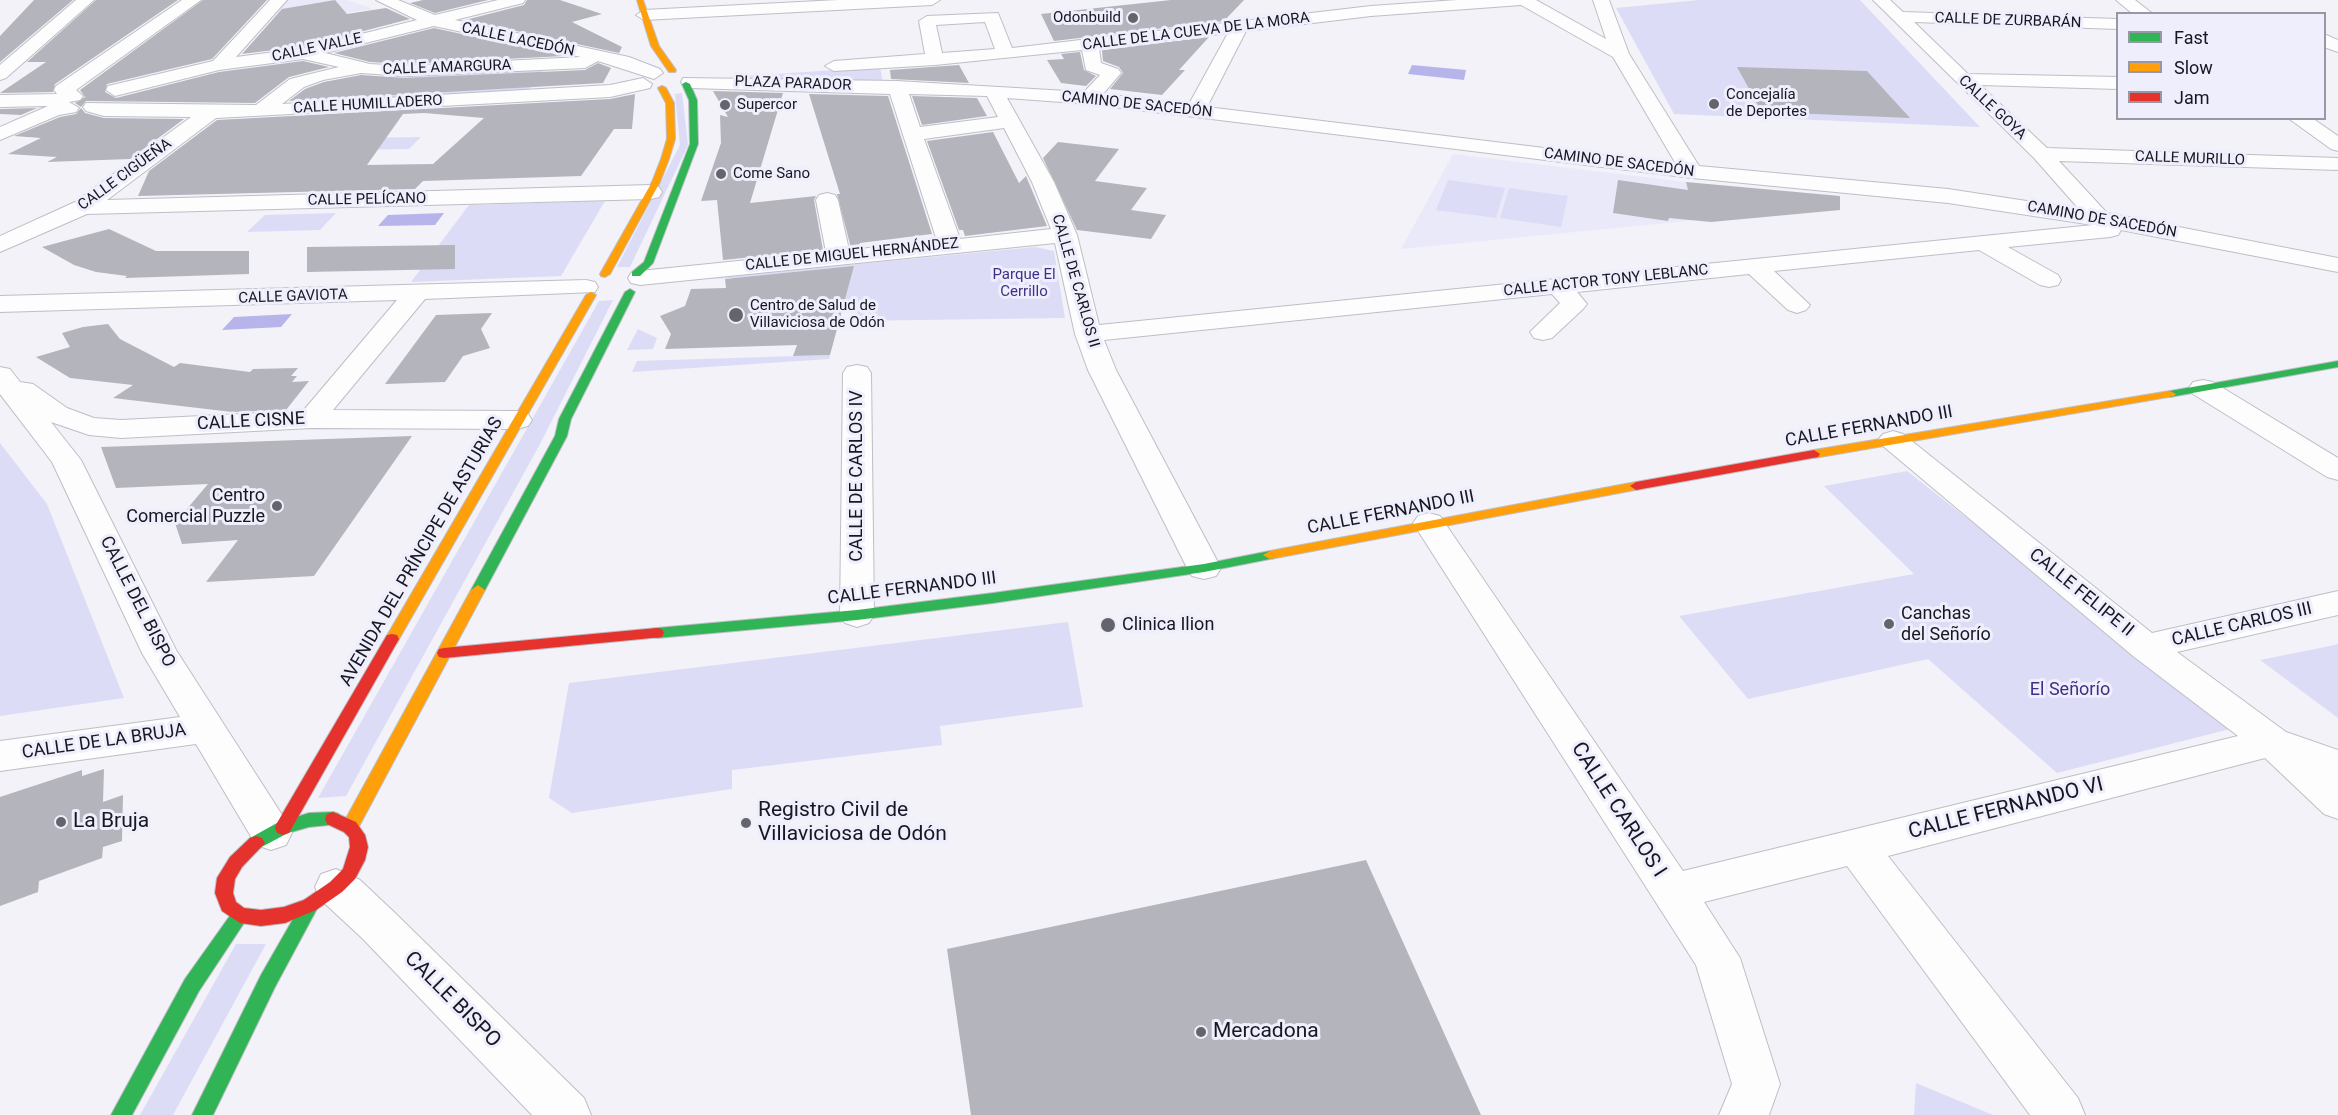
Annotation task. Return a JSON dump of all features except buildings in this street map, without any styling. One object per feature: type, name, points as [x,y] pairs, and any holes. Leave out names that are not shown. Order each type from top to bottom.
[{"type":"street","points":[[0,74],[86,0]]},
{"type":"street","points":[[69,101],[63,90],[193,0]]},
{"type":"street","points":[[219,65],[279,0]]},
{"type":"street","name":"CALLE LACEDÓN","points":[[384,0],[434,21],[623,61],[654,70]]},
{"type":"street","name":"CALLE VALLE","points":[[69,101],[94,91],[115,90],[219,65],[299,54],[517,0]]},
{"type":"street","points":[[654,70],[642,8],[933,0]]},
{"type":"street","points":[[957,0],[961,19]]},
{"type":"street","points":[[1524,0],[1620,54]]},
{"type":"street","name":"CALLE DE LA CUEVA DE LA MORA","points":[[868,64],[1090,45],[1450,2],[1524,0]]},
{"type":"street","points":[[1601,0],[1620,54],[1692,172]]},
{"type":"street","name":"CALLE GOYA","points":[[1881,0],[1960,79],[2042,154],[2101,219]]},
{"type":"street","points":[[2124,0],[2142,12]]},
{"type":"street","points":[[935,60],[927,21],[992,17],[1005,54]]},
{"type":"street","name":"CALLE DE ZURBARÁN","points":[[1899,17],[2116,24]]},
{"type":"street","points":[[1195,111],[1239,28]]},
{"type":"street","points":[[1089,98],[1112,73],[1092,66],[1090,45]]},
{"type":"street","name":"CALLE AMARGURA","points":[[299,54],[354,64],[368,69],[404,71],[585,63],[591,59],[590,55]]},
{"type":"street","name":"PLAZA PARADOR","points":[[690,80],[868,64]]},
{"type":"street","points":[[261,110],[297,83],[320,75],[368,69]]},
{"type":"street","points":[[654,70],[672,70],[690,80]]},
{"type":"street","points":[[654,70],[672,70]]},
{"type":"street","points":[[654,70],[690,80]]},
{"type":"street","name":"CALLE HUMILLADERO","points":[[93,107],[104,110],[261,110],[610,91],[654,70]]},
{"type":"street","name":"AVENIDA DEL PRÍNCIPE DE ASTURIAS","points":[[277,830],[518,420],[594,285],[651,192],[671,139],[669,103],[654,70]]},
{"type":"street","points":[[1960,79],[2116,83]]},
{"type":"street","points":[[350,827],[561,436],[565,418],[626,304],[635,281],[648,263],[694,144],[690,80]]},
{"type":"street","name":"PLAZA PARADOR","points":[[690,80],[897,87]]},
{"type":"street","points":[[897,87],[950,245]]},
{"type":"street","name":"CAMINO DE SACEDÓN","points":[[897,87],[1089,98],[1692,172],[1948,196],[2101,219],[2338,265]]},
{"type":"street","points":[[0,102],[69,101],[93,107],[120,98],[122,93],[115,90]]},
{"type":"street","name":"CALLE DE CARLOS II","points":[[994,91],[1043,182],[1065,235],[1088,334],[1102,370],[1204,567]]},
{"type":"street","points":[[0,134],[55,110],[69,101]]},
{"type":"street","name":"CALLE CIGÜEÑA","points":[[0,245],[83,207],[212,111]]},
{"type":"street","points":[[2301,120],[2338,145]]},
{"type":"street","points":[[914,134],[1009,121]]},
{"type":"street","name":"CALLE MURILLO","points":[[2042,154],[2338,164]]},
{"type":"street","name":"CALLE PELÍCANO","points":[[83,207],[651,192]]},
{"type":"street","points":[[827,200],[839,257]]},
{"type":"street","name":"CALLE ACTOR TONY LEBLANC","points":[[1088,334],[2110,230],[2101,219]]},
{"type":"street","name":"CALLE DE MIGUEL HERNÁNDEZ","points":[[635,281],[950,245],[1065,235]]},
{"type":"street","points":[[1983,243],[2049,280]]},
{"type":"street","points":[[1754,266],[1797,305]]},
{"type":"street","points":[[594,285],[635,281]]},
{"type":"street","points":[[594,285],[609,297],[635,281]]},
{"type":"street","name":"CALLE GAVIOTA","points":[[0,304],[416,294],[594,285]]},
{"type":"street","points":[[1544,332],[1574,304],[1558,286]]},
{"type":"street","points":[[311,419],[416,294]]},
{"type":"street","name":"CALLE FERNANDO III","points":[[444,653],[856,615],[993,598],[1204,567],[1893,440],[2338,364]]},
{"type":"street","name":"CALLE DE CARLOS IV","points":[[856,615],[857,373]]},
{"type":"street","name":"CALLE CISNE","points":[[0,374],[57,414],[89,426],[121,429],[311,419],[518,420]]},
{"type":"street","name":"CALLE DEL BISPO","points":[[0,374],[66,460],[160,653],[207,728],[277,830]]},
{"type":"street","points":[[2203,388],[2338,471]]},
{"type":"street","name":"CALLE FELIPE II","points":[[1893,440],[2146,647],[2272,742]]},
{"type":"street","name":"CALLE CARLOS I","points":[[1429,524],[1717,958],[1756,1084],[1744,1115]]},
{"type":"street","name":"CALLE CARLOS III","points":[[2146,647],[2338,603]]},
{"type":"street","name":"CALLE DE LA BRUJA","points":[[0,756],[207,728]]},
{"type":"street","points":[[2272,742],[2338,765]]},
{"type":"street","points":[[2272,742],[2338,803]]},
{"type":"street","name":"CALLE FERNANDO VI","points":[[1672,892],[2272,742]]},
{"type":"street","points":[[309,819],[333,819],[350,827],[357,836],[359,847],[356,860],[349,874],[323,896],[285,915],[261,918],[240,915],[228,906],[224,893],[226,878],[236,861],[277,830],[309,819]]},
{"type":"street","points":[[1856,846],[2060,1115]]},
{"type":"street","name":"CALLE BISPO","points":[[323,896],[345,892],[566,1115]]},
{"type":"street","points":[[202,1115],[226,1071],[268,981],[323,896]]},
{"type":"street","points":[[121,1115],[192,985],[240,915]]},
{"type":"shaded area","points":[[287,0],[348,0],[373,9],[270,24]]},
{"type":"shaded area","points":[[1453,154],[1686,182],[1697,220],[1401,249]]},
{"type":"green space","points":[[1699,0],[1860,0],[1980,127],[1674,114],[1616,8]]},
{"type":"green space","points":[[546,67],[527,93],[361,103],[381,86],[372,86],[385,74]]},
{"type":"green space","points":[[880,67],[883,83],[729,77]]},
{"type":"green space","points":[[682,93],[688,145],[630,267],[617,267],[680,145],[675,94]]},
{"type":"green space","points":[[421,137],[409,149],[343,150],[356,138]]},
{"type":"green space","points":[[1448,180],[1505,188],[1496,218],[1436,210]]},
{"type":"green space","points":[[1509,188],[1568,196],[1561,227],[1500,218]]},
{"type":"green space","points":[[605,201],[561,276],[411,282],[469,205]]},
{"type":"green space","points":[[336,213],[320,230],[247,232],[265,215]]},
{"type":"green space","name":"Parque El Cerrillo","points":[[1035,247],[1054,251],[1065,318],[849,321],[855,318],[858,309],[844,303],[851,275],[701,279]]},
{"type":"green space","points":[[613,300],[540,444],[346,796],[318,798],[599,301]]},
{"type":"green space","points":[[638,329],[657,338],[653,349],[627,350]]},
{"type":"green space","points":[[830,355],[829,359],[632,372],[637,361]]},
{"type":"green space","points":[[0,443],[47,504],[124,698],[0,716]]},
{"type":"green space","name":"El Señorío","points":[[1907,471],[2234,728],[2057,773],[1928,659],[1748,699],[1679,616],[1914,574],[1824,486]]},
{"type":"green space","points":[[1068,622],[1083,707],[940,726],[942,745],[732,770],[732,789],[572,813],[549,798],[569,683]]},
{"type":"green space","points":[[2338,644],[2338,718],[2260,660],[2330,646]]},
{"type":"green space","points":[[236,944],[266,944],[173,1115],[140,1115]]},
{"type":"green space","points":[[1916,1083],[1993,1115],[1914,1115]]},
{"type":"water","points":[[1412,65],[1466,70],[1464,80],[1408,74]]},
{"type":"water","points":[[444,213],[435,225],[378,226],[388,215]]},
{"type":"water","points":[[292,314],[281,327],[222,330],[234,317]]},
{"type":"traffic: fast","points":[[636,274],[648,263],[694,144],[693,100],[686,84]]},
{"type":"traffic: fast","points":[[478,590],[561,436],[565,419],[630,292]]},
{"type":"traffic: fast","points":[[2170,394],[2338,364]]},
{"type":"traffic: fast","points":[[657,633],[857,615],[993,598],[1204,568],[1270,555]]},
{"type":"traffic: fast","points":[[256,843],[283,828],[309,820],[333,819]]},
{"type":"traffic: fast","points":[[202,1115],[268,981],[310,905]]},
{"type":"traffic: fast","points":[[121,1115],[192,985],[240,915]]},
{"type":"traffic: slow","points":[[640,0],[655,46],[672,70]]},
{"type":"traffic: slow","points":[[605,274],[656,182],[665,159],[671,139],[670,103],[662,88]]},
{"type":"traffic: slow","points":[[392,639],[591,295]]},
{"type":"traffic: slow","points":[[1814,454],[2170,394]]},
{"type":"traffic: slow","points":[[1270,555],[1636,486]]},
{"type":"traffic: slow","points":[[350,827],[478,590]]},
{"type":"traffic: jam","points":[[1636,486],[1814,454]]},
{"type":"traffic: jam","points":[[444,653],[657,633]]},
{"type":"traffic: jam","points":[[283,828],[392,639]]},
{"type":"traffic: jam","points":[[256,843],[236,862],[226,878],[224,893],[228,906],[240,915],[261,918],[285,915],[310,905],[336,887],[349,874],[359,847],[357,835],[350,827],[333,819]]},
{"type":"place","name":"Odonbuild","points":[[1133,18]]},
{"type":"place","name":"Concejalía de Deportes","points":[[1714,104]]},
{"type":"place","name":"Supercor","points":[[725,105]]},
{"type":"place","name":"Come Sano","points":[[721,174]]},
{"type":"place","name":"Centro de Salud de Villaviciosa de Odón","points":[[736,315]]},
{"type":"place","name":"Centro Comercial Puzzle","points":[[277,506]]},
{"type":"place","name":"Canchas del Señorío","points":[[1889,624]]},
{"type":"place","name":"Clinica Ilion","points":[[1108,625]]},
{"type":"place","name":"La Bruja","points":[[61,822]]},
{"type":"place","name":"Registro Civil de Villaviciosa de Odón","points":[[746,823]]},
{"type":"place","name":"Mercadona","points":[[1201,1032]]}]
